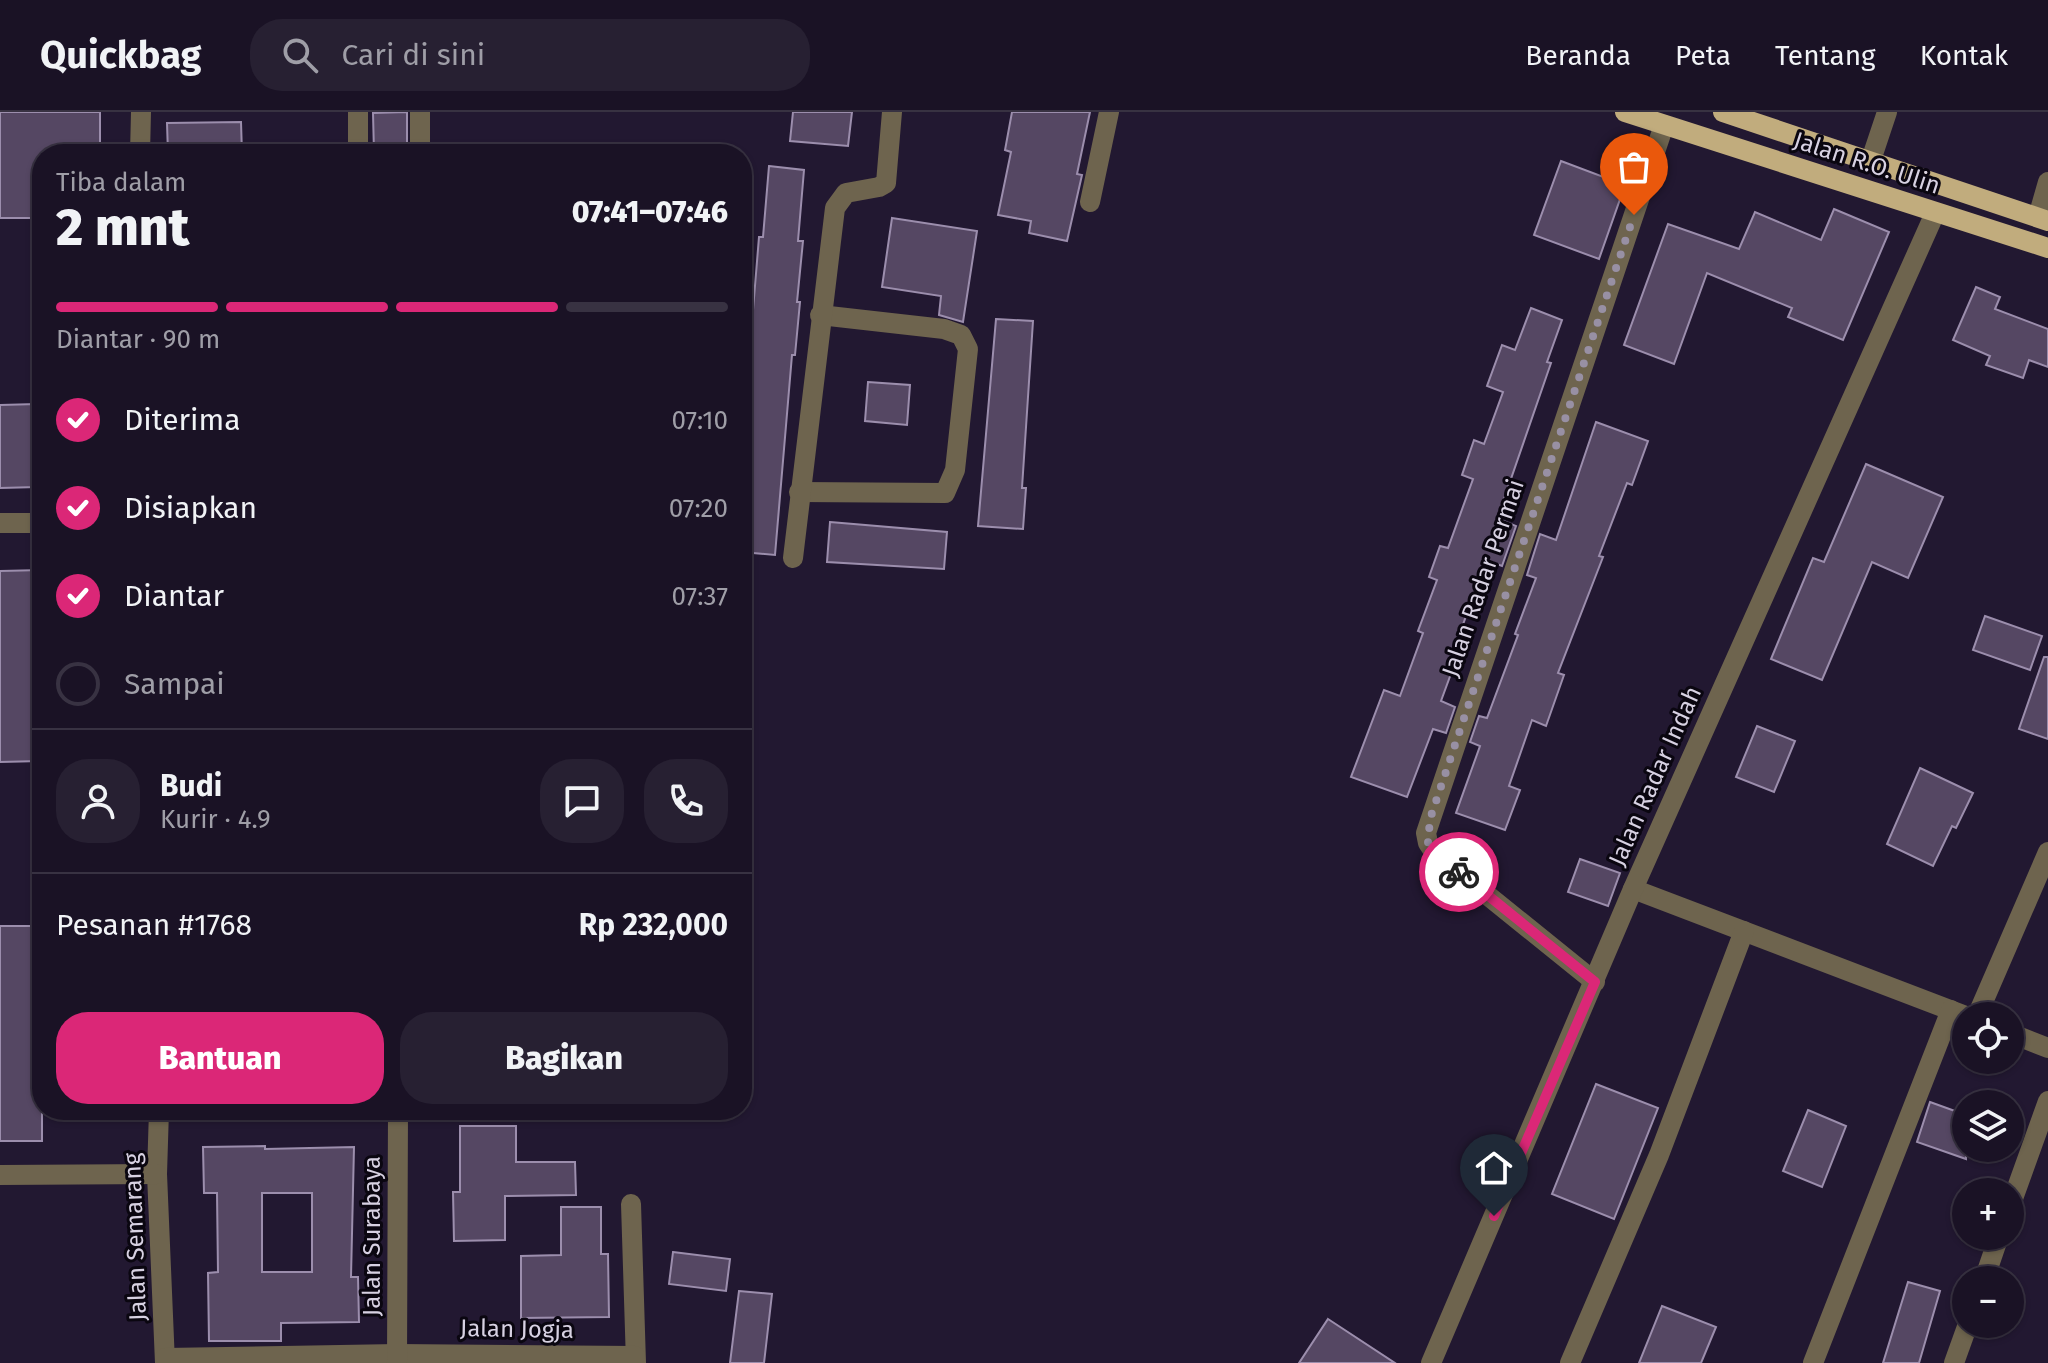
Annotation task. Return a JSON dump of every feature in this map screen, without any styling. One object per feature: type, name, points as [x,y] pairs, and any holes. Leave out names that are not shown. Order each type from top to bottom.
[{"type":"main road","name":"Jalan R.O. Ulin","points":[[1625,112],[2048,248]]},
{"type":"main road","name":"Jalan R.O. Ulin","points":[[1723,112],[2043,219]]},
{"type":"street","points":[[140,144],[141,112]]},
{"type":"street","points":[[358,112],[358,144]]},
{"type":"street","points":[[420,112],[420,144]]},
{"type":"street","points":[[793,558],[835,208],[846,193],[886,183],[892,112]]},
{"type":"street","points":[[1090,202],[1109,112]]},
{"type":"street","points":[[1871,160],[1887,112]]},
{"type":"street","name":"Jalan Radar Permai","points":[[1595,982],[1434,852],[1426,833],[1664,125]]},
{"type":"street","points":[[2043,219],[2048,182]]},
{"type":"street","name":"Jalan Radar Indah","points":[[1431,1363],[1633,889],[1935,213]]},
{"type":"street","points":[[799,492],[945,493],[955,470],[968,349],[961,335],[944,329],[820,315]]},
{"type":"street","points":[[0,523],[32,523]]},
{"type":"street","points":[[1983,1002],[2048,852]]},
{"type":"street","points":[[1633,889],[1952,1011]]},
{"type":"street","points":[[1570,1363],[1659,1155],[1744,931]]},
{"type":"street","points":[[1813,1363],[1952,1027]]},
{"type":"street","points":[[2024,1039],[2048,1048]]},
{"type":"street","points":[[2023,1178],[2042,1136],[2048,1101]]},
{"type":"street","name":"Jalan Semarang","points":[[159,1120],[157,1174],[165,1361]]},
{"type":"street","name":"Jalan Surabaya","points":[[397,1358],[398,1120]]},
{"type":"street","points":[[0,1175],[157,1174]]},
{"type":"street","points":[[631,1204],[636,1360]]},
{"type":"street","points":[[1954,1363],[1963,1338]]},
{"type":"street","name":"Jalan Jogja","points":[[165,1361],[397,1358],[636,1360]]},
{"type":"building","points":[[0,112],[100,112],[100,144],[32,144],[32,218],[0,218]]},
{"type":"building","points":[[407,112],[407,144],[374,144],[373,113]]},
{"type":"building","points":[[793,112],[852,112],[848,146],[790,141]]},
{"type":"building","points":[[1012,112],[1090,112],[1077,174],[1082,175],[1067,241],[1029,233],[1031,221],[998,215],[1011,152],[1005,150]]},
{"type":"building","points":[[241,122],[242,144],[168,144],[167,123]]},
{"type":"building","points":[[1561,161],[1625,185],[1599,259],[1534,235]]},
{"type":"building","points":[[769,166],[804,170],[798,241],[803,241],[797,302],[800,302],[795,355],[792,355],[775,555],[752,553],[752,322],[759,237],[763,237]]},
{"type":"building","points":[[1834,209],[1889,232],[1843,340],[1788,317],[1792,308],[1707,273],[1674,364],[1624,345],[1668,224],[1739,249],[1755,212],[1821,240]]},
{"type":"building","points":[[892,218],[977,231],[963,322],[939,315],[941,296],[882,287]]},
{"type":"building","points":[[1976,287],[2000,297],[1995,309],[2048,329],[2048,367],[2029,360],[2023,378],[1986,365],[1990,356],[1953,340]]},
{"type":"building","points":[[1531,308],[1562,320],[1547,362],[1551,363],[1503,502],[1507,503],[1501,520],[1516,526],[1502,566],[1489,561],[1474,594],[1451,658],[1456,660],[1441,701],[1455,707],[1446,733],[1433,729],[1407,797],[1351,777],[1384,690],[1400,696],[1423,633],[1418,631],[1437,580],[1429,577],[1440,546],[1448,548],[1473,479],[1462,475],[1474,440],[1484,444],[1503,392],[1487,386],[1502,345],[1515,350]]},
{"type":"building","points":[[996,319],[1033,321],[1022,488],[1026,488],[1023,529],[978,526]]},
{"type":"building","points":[[868,382],[910,385],[907,425],[865,421]]},
{"type":"building","points":[[32,404],[32,487],[0,488],[0,405]]},
{"type":"building","points":[[1596,422],[1648,441],[1632,485],[1627,483],[1599,556],[1603,557],[1558,673],[1564,675],[1546,726],[1532,720],[1509,786],[1520,790],[1505,830],[1456,813],[1480,746],[1470,742],[1479,716],[1487,718],[1518,635],[1515,634],[1536,578],[1527,575],[1540,534],[1556,540]]},
{"type":"building","points":[[1866,464],[1943,497],[1908,578],[1872,562],[1822,680],[1771,659],[1813,558],[1824,562]]},
{"type":"building","points":[[830,522],[947,532],[944,569],[827,562]]},
{"type":"building","points":[[32,570],[32,761],[0,762],[0,571]]},
{"type":"building","points":[[1985,616],[2042,636],[2030,670],[1973,650]]},
{"type":"building","points":[[2044,657],[2048,657],[2048,739],[2019,729]]},
{"type":"building","points":[[1757,726],[1795,741],[1774,792],[1736,777]]},
{"type":"building","points":[[1920,768],[1973,793],[1956,828],[1952,826],[1933,866],[1887,844]]},
{"type":"building","points":[[1580,859],[1620,873],[1608,906],[1568,892]]},
{"type":"building","points":[[0,926],[32,926],[32,1120],[42,1120],[42,1141],[0,1141]]},
{"type":"building","points":[[1596,1084],[1658,1108],[1614,1219],[1552,1194]]},
{"type":"building","points":[[1930,1102],[1952,1110],[1952,1154],[1917,1142]]},
{"type":"building","points":[[1808,1110],[1846,1126],[1822,1187],[1783,1171]]},
{"type":"building","points":[[460,1126],[516,1126],[516,1162],[575,1162],[576,1195],[505,1196],[505,1240],[454,1241],[453,1192],[460,1192]]},
{"type":"building","points":[[203,1147],[354,1147],[351,1277],[358,1277],[359,1322],[281,1323],[281,1341],[209,1341],[208,1273],[218,1272],[217,1193],[204,1193]],"holes":[[[262,1193],[312,1193],[312,1272],[262,1272]]]},
{"type":"building","points":[[561,1207],[601,1207],[601,1254],[608,1254],[609,1317],[521,1318],[521,1256],[561,1255]]},
{"type":"building","points":[[673,1252],[730,1259],[726,1291],[669,1284]]},
{"type":"building","points":[[1908,1282],[1940,1291],[1919,1363],[1883,1363]]},
{"type":"building","points":[[739,1291],[772,1294],[764,1363],[730,1363]]},
{"type":"building","points":[[1662,1306],[1716,1327],[1701,1363],[1639,1363]]},
{"type":"building","points":[[1328,1319],[1395,1363],[1299,1363]]},
{"type":"way so far","points":[[1459,872],[1434,852],[1426,833],[1634,215]]},
{"type":"route","points":[[1459,872],[1595,982],[1494,1216]]}]
